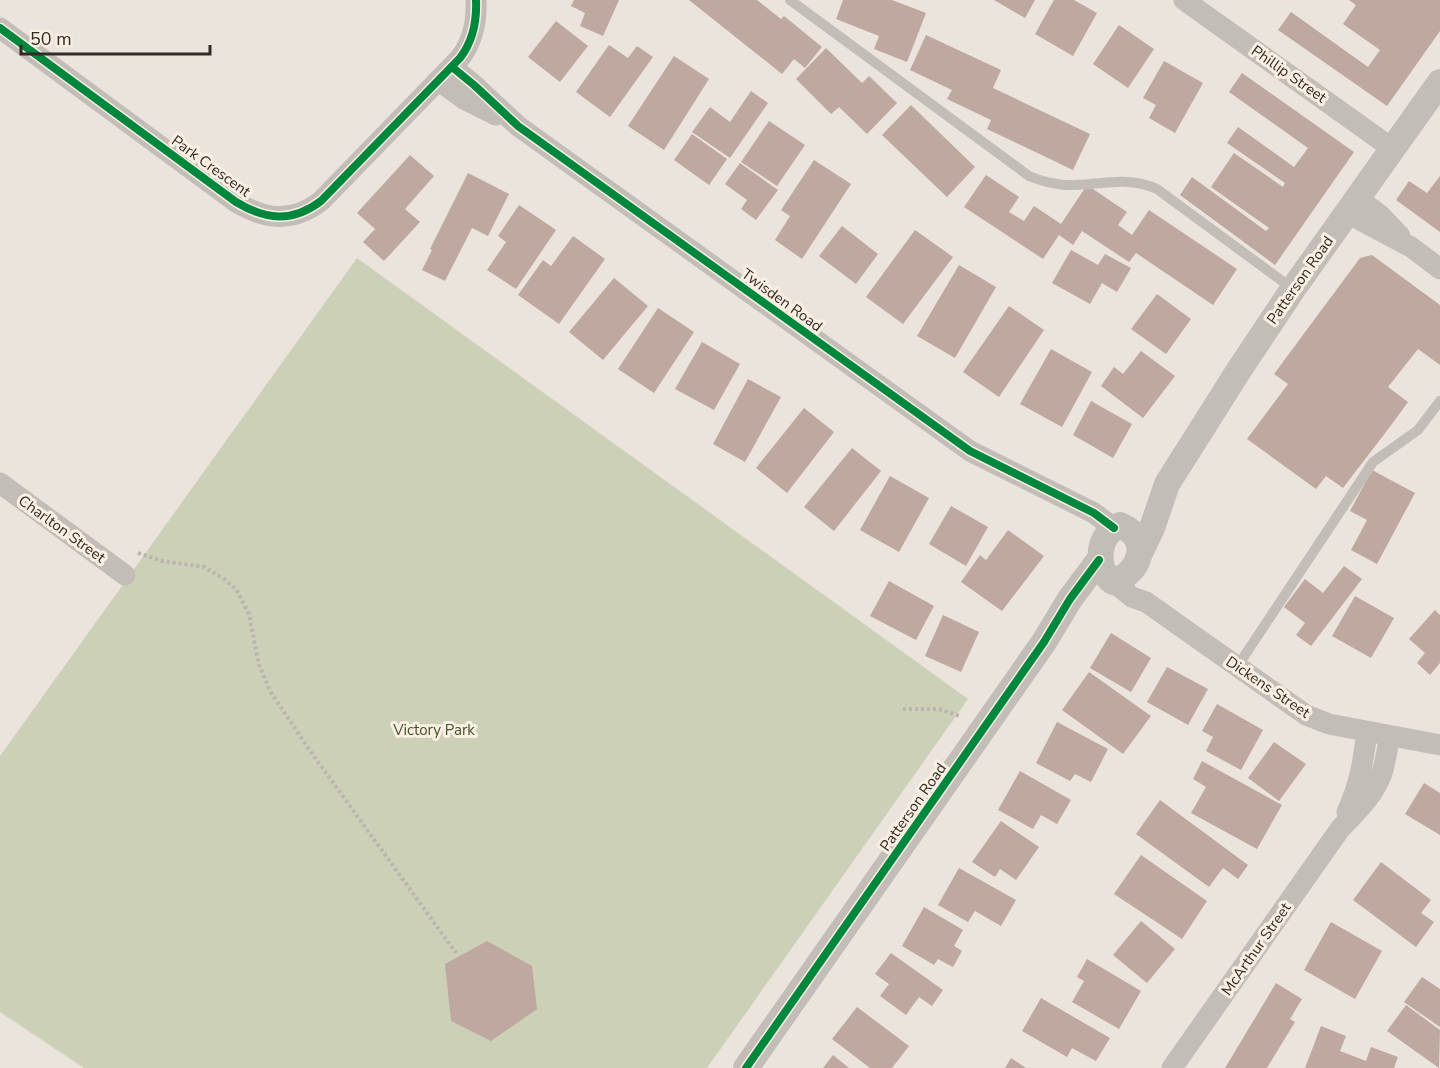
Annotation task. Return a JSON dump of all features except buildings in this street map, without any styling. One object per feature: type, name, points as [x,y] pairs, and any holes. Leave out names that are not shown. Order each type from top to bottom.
[{"type":"street","name":"Park Crescent","points":[[0,28],[236,202],[249,210],[271,216],[292,216],[302,213],[321,201],[445,74],[468,47],[477,15],[476,0]]},
{"type":"street","name":"Phillip Street","points":[[1184,0],[1393,149]]},
{"type":"street","name":"Twisden Road","points":[[445,74],[474,85],[518,126],[970,452],[1117,526]]},
{"type":"street","name":"Patterson Road","points":[[746,1068],[1044,642],[1119,570],[1152,528],[1167,484],[1293,289],[1440,82]]},
{"type":"street","points":[[1352,206],[1440,269]]},
{"type":"street","name":"Charlton Street","points":[[0,483],[125,575]]},
{"type":"street","name":"Patterson Road","points":[[1117,526],[1167,484]]},
{"type":"street","points":[[1117,526],[1134,534],[1139,546],[1119,570],[1106,537],[1117,526]]},
{"type":"street","name":"Dickens Street","points":[[1119,570],[1146,602],[1306,715],[1329,724],[1440,745]]},
{"type":"street","name":"McArthur Street","points":[[1340,829],[1358,788],[1363,770],[1367,732]]},
{"type":"street","name":"McArthur Street","points":[[1172,1068],[1340,829],[1363,806],[1373,791],[1382,774],[1390,736]]},
{"type":"lane","points":[[790,0],[1029,176],[1045,182],[1065,185],[1126,182],[1145,184],[1157,189],[1293,289]]},
{"type":"lane","points":[[1237,667],[1373,462],[1418,430],[1440,401]]},
{"type":"path","points":[[137,553],[162,561],[204,567],[236,589],[249,614],[259,665],[270,691],[308,748],[456,953]]},
{"type":"path","points":[[903,709],[939,709],[959,716]]},
{"type":"green space","name":"Victory Park","points":[[357,258],[968,699],[707,1068],[84,1068],[0,1012],[0,756]]},
{"type":"cycle path","points":[[0,28],[236,202],[258,213],[289,216],[300,213],[321,201],[460,58],[473,31],[476,0]]},
{"type":"cycle path","points":[[452,67],[518,126],[970,451],[1094,513],[1114,528]]},
{"type":"cycle path","points":[[746,1068],[1099,560]]}]
